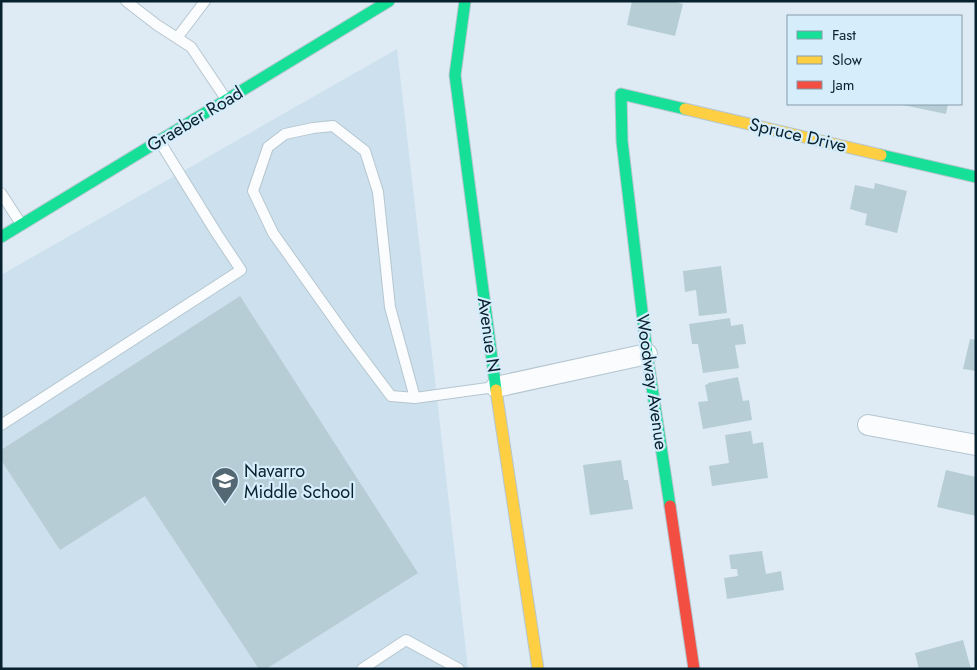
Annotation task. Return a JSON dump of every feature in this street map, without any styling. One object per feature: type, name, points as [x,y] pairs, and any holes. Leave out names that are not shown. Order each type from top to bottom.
[{"type":"street","name":"Graeber Road","points":[[1,237],[389,1]]},
{"type":"street","name":"Avenue N","points":[[465,1],[455,75],[496,387],[538,669]]},
{"type":"street","name":"Spruce Drive","points":[[620,94],[976,177]]},
{"type":"street","name":"Woodway Avenue","points":[[620,94],[622,141],[647,354],[694,669]]},
{"type":"street","points":[[496,387],[647,354]]},
{"type":"street","points":[[868,425],[976,445]]},
{"type":"lane","points":[[126,1],[157,25],[191,47],[226,100]]},
{"type":"lane","points":[[177,38],[205,1]]},
{"type":"lane","points":[[416,398],[390,307],[378,192],[365,150],[333,126],[285,134],[268,147],[253,191],[273,233],[391,396],[416,398],[496,387]]},
{"type":"lane","points":[[1,425],[241,270],[159,141]]},
{"type":"lane","points":[[1,193],[21,225]]},
{"type":"lane","points":[[362,669],[406,640],[459,669]]},
{"type":"shaded area","name":"Navarro Middle School","points":[[397,49],[468,669],[1,669],[1,275]]},
{"type":"building","points":[[632,1],[671,1],[683,4],[675,36],[627,25]]},
{"type":"building","points":[[903,105],[948,105],[946,114]]},
{"type":"building","points":[[875,183],[907,191],[897,233],[865,225],[867,214],[850,209],[855,185],[874,189]]},
{"type":"building","points":[[721,266],[727,313],[699,316],[696,290],[685,292],[683,271]]},
{"type":"building","points":[[240,296],[418,573],[266,669],[259,669],[145,496],[60,550],[1,460],[1,450]]},
{"type":"building","points":[[730,318],[731,326],[743,324],[746,344],[735,345],[739,368],[703,373],[698,344],[692,344],[689,324]]},
{"type":"building","points":[[970,339],[976,340],[976,371],[963,369]]},
{"type":"building","points":[[738,377],[743,401],[749,400],[752,420],[703,429],[698,402],[708,401],[705,385]]},
{"type":"building","points":[[751,431],[753,444],[763,442],[768,478],[712,486],[709,466],[729,463],[725,435]]},
{"type":"building","points":[[621,460],[624,480],[628,480],[633,509],[590,515],[583,465]]},
{"type":"building","points":[[946,470],[976,477],[976,516],[937,507]]},
{"type":"building","points":[[762,551],[766,574],[781,571],[784,590],[727,599],[724,578],[738,576],[737,569],[731,569],[729,555]]},
{"type":"building","points":[[963,640],[971,669],[919,669],[915,653]]},
{"type":"traffic: fast","points":[[1,237],[389,1]]},
{"type":"traffic: fast","points":[[465,1],[455,75],[496,390]]},
{"type":"traffic: fast","points":[[670,506],[647,354],[622,141],[621,94],[685,109]]},
{"type":"traffic: fast","points":[[881,155],[976,177]]},
{"type":"traffic: slow","points":[[685,109],[881,155]]},
{"type":"traffic: slow","points":[[496,390],[538,669]]},
{"type":"traffic: jam","points":[[670,506],[694,669]]},
{"type":"place","name":"Navarro Middle School","points":[[225,505]]}]
